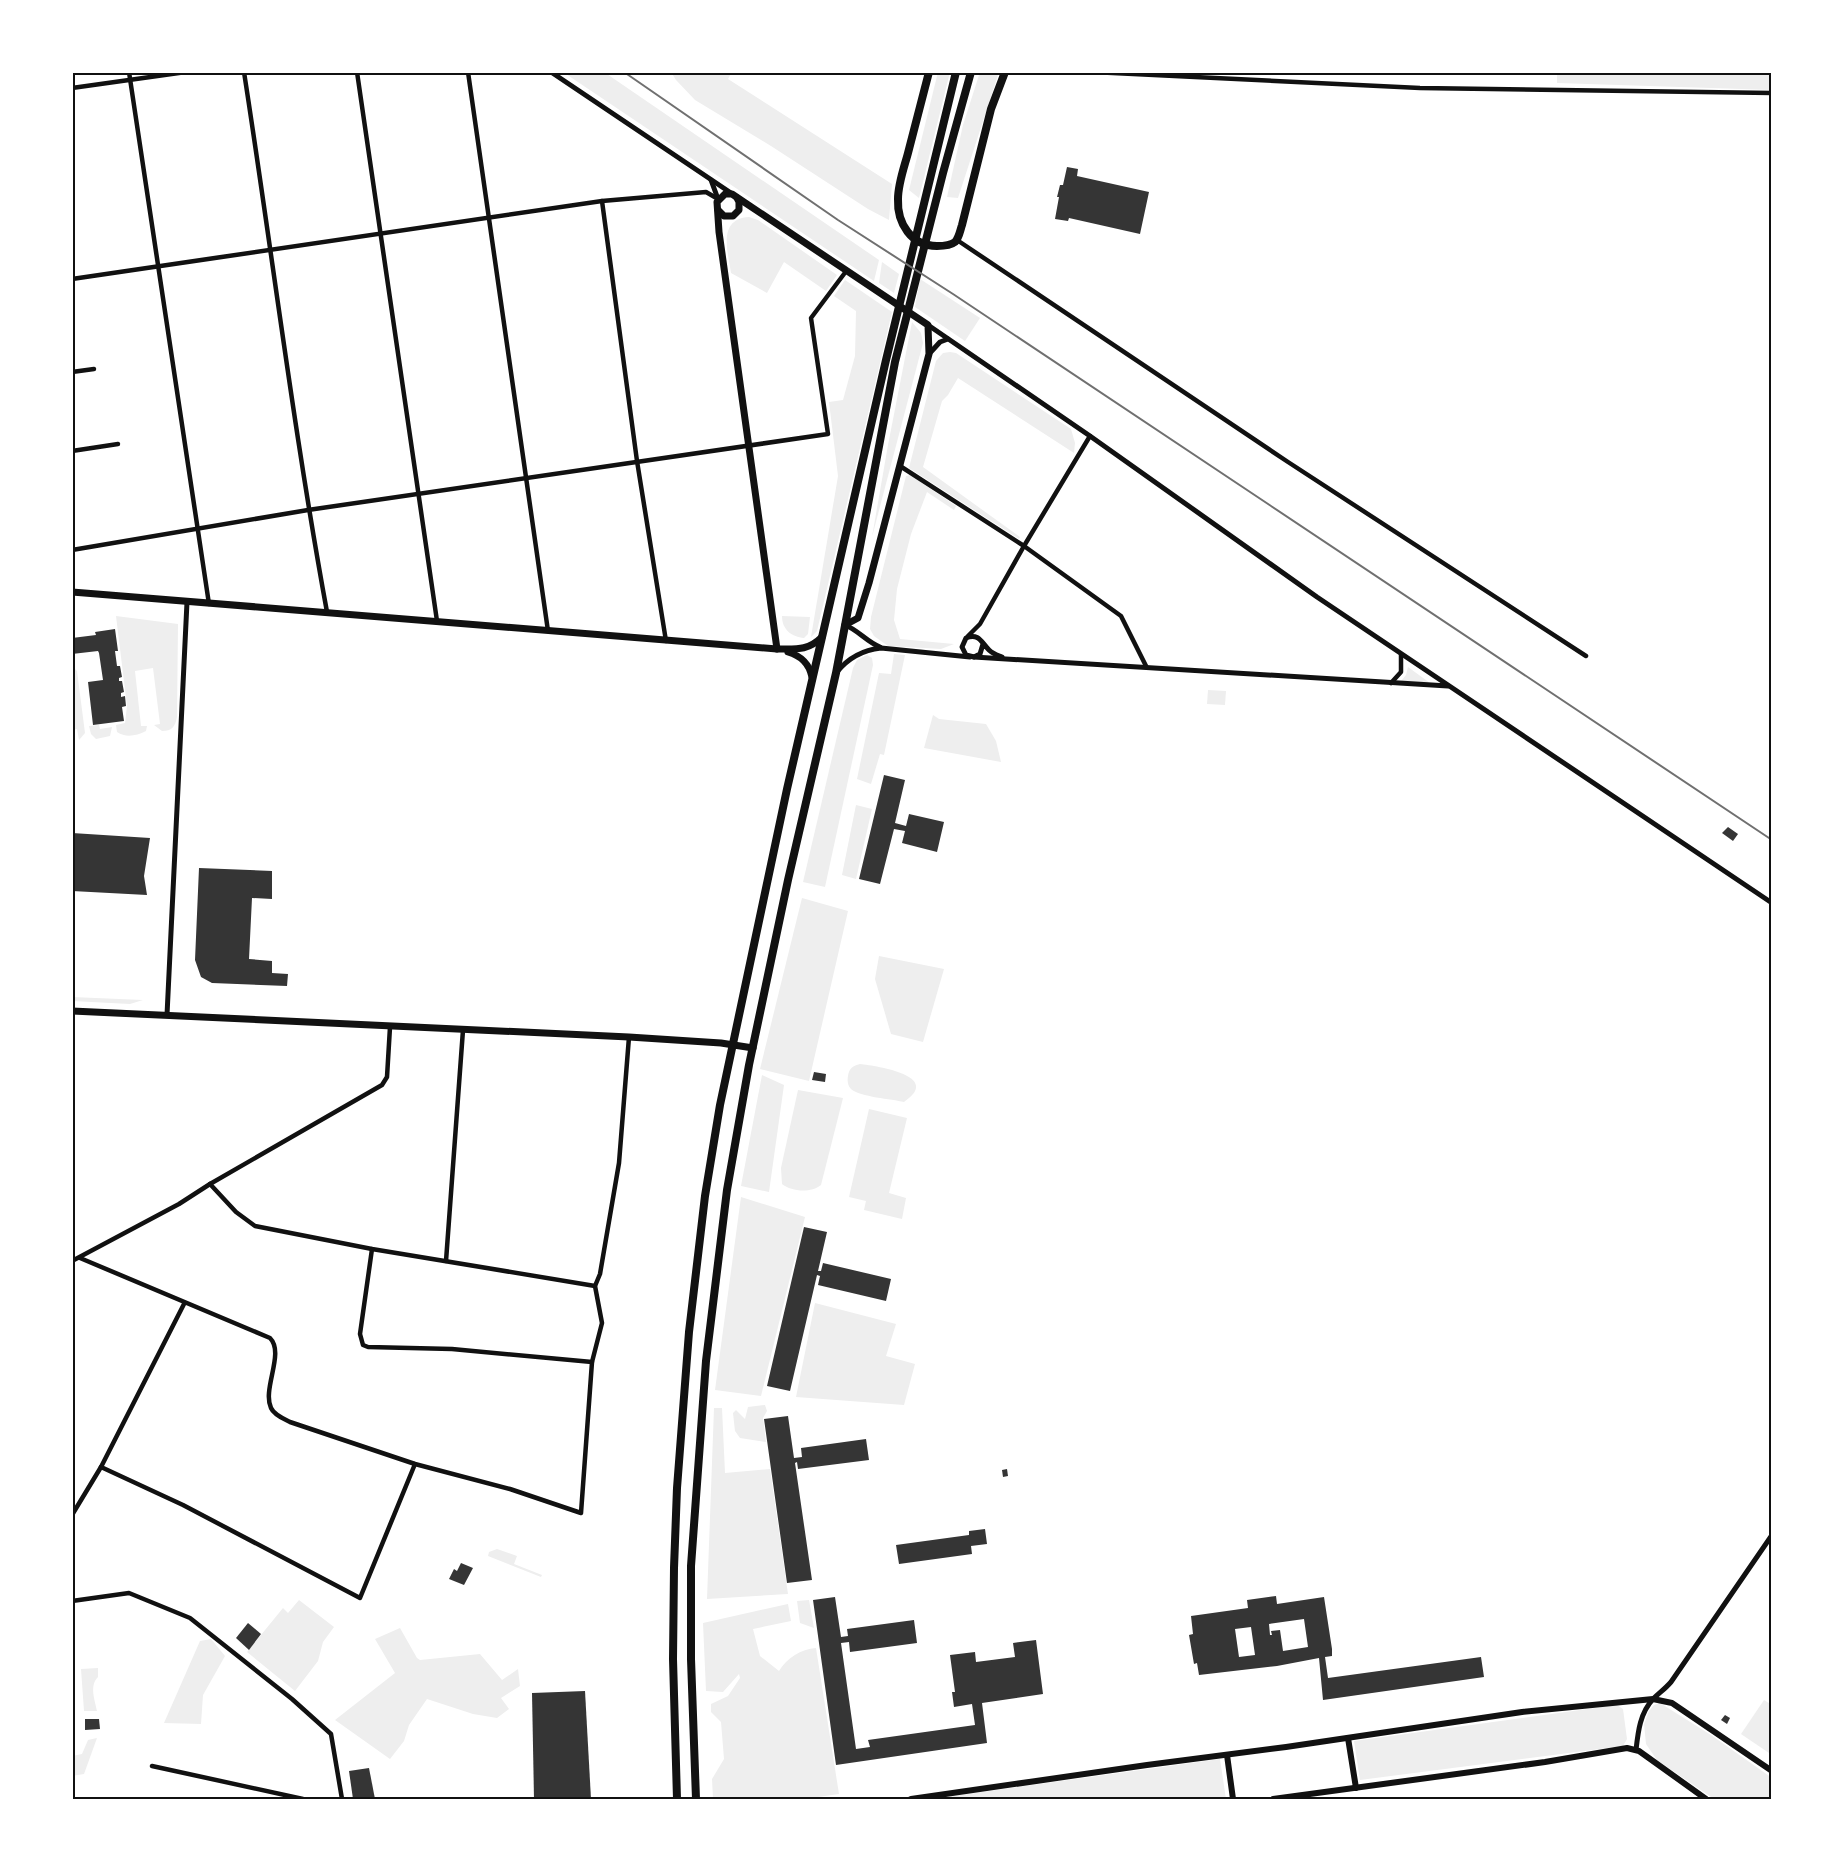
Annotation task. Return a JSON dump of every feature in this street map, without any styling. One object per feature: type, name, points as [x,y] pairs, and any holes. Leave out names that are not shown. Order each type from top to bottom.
[{"type":"highway","points":[[929,72],[898,197],[899,214],[904,229],[926,246],[945,245],[957,240],[991,110],[1005,72]]},
{"type":"highway","points":[[677,1799],[673,1649],[679,1442],[705,1196],[720,1105],[773,854],[886,360],[956,72]]},
{"type":"highway","points":[[696,1799],[691,1659],[691,1576],[701,1411],[726,1202],[753,1048],[788,880],[836,673],[896,362],[943,172],[971,72]]},
{"type":"main road","points":[[777,649],[719,231],[718,199],[725,194],[734,196],[757,210],[928,325],[929,354],[869,583],[858,618],[845,625]]},
{"type":"main road","points":[[719,231],[740,206],[734,196]]},
{"type":"main road","points":[[718,210],[724,216],[744,210],[757,210]]},
{"type":"main road","points":[[72,592],[777,649],[804,649],[816,644],[823,636]]},
{"type":"main road","points":[[777,649],[802,658],[810,667],[813,680]]},
{"type":"main road","points":[[72,1011],[629,1037],[734,1044],[753,1048]]},
{"type":"main road","points":[[911,1799],[1522,1712],[1653,1699],[1672,1703],[1772,1771]]},
{"type":"main road","points":[[1348,1738],[1356,1788]]},
{"type":"main road","points":[[1273,1799],[1617,1750],[1636,1750],[1706,1799]]},
{"type":"main road","points":[[1227,1755],[1233,1799]]},
{"type":"street","points":[[129,72],[209,603]]},
{"type":"street","points":[[72,88],[186,72]]},
{"type":"street","points":[[244,72],[272,250],[308,510],[327,612]]},
{"type":"street","points":[[357,72],[437,621]]},
{"type":"street","points":[[468,72],[548,631]]},
{"type":"street","points":[[551,72],[734,196]]},
{"type":"street","points":[[1092,72],[1420,88],[1772,93]]},
{"type":"street","points":[[710,178],[718,199]]},
{"type":"street","points":[[72,279],[602,201],[706,192],[718,199]]},
{"type":"street","points":[[602,201],[637,461],[666,641]]},
{"type":"street","points":[[957,240],[1288,462],[1586,656]]},
{"type":"street","points":[[72,550],[308,510],[828,434],[811,318],[847,270]]},
{"type":"street","points":[[928,325],[1401,655],[1772,903]]},
{"type":"street","points":[[929,354],[940,342],[948,339]]},
{"type":"street","points":[[72,372],[94,369]]},
{"type":"street","points":[[946,655],[962,643],[980,624],[1090,436]]},
{"type":"street","points":[[72,451],[118,444]]},
{"type":"street","points":[[900,466],[1024,546],[1121,616],[1146,666]]},
{"type":"street","points":[[167,1015],[187,602]]},
{"type":"street","points":[[972,657],[982,651],[980,624]]},
{"type":"street","points":[[845,625],[882,648]]},
{"type":"street","points":[[968,636],[978,637],[992,653],[1006,659]]},
{"type":"street","points":[[962,643],[963,652],[972,657]]},
{"type":"street","points":[[836,673],[843,664],[862,651],[882,648],[972,657],[1449,686]]},
{"type":"street","points":[[1391,683],[1401,672],[1401,655]]},
{"type":"street","points":[[72,1261],[179,1204],[382,1085],[387,1077],[390,1026]]},
{"type":"street","points":[[446,1261],[463,1030]]},
{"type":"street","points":[[80,1258],[184,1304],[270,1338],[273,1341],[275,1354],[270,1394],[271,1409],[290,1422],[415,1464],[510,1490],[581,1513],[592,1362],[602,1323],[595,1286],[600,1274],[619,1163],[629,1037]]},
{"type":"street","points":[[210,1184],[236,1212],[255,1226],[372,1249],[595,1286]]},
{"type":"street","points":[[372,1249],[360,1334],[363,1344],[368,1347],[452,1349],[592,1362]]},
{"type":"street","points":[[72,1515],[101,1467],[184,1304]]},
{"type":"street","points":[[101,1467],[183,1505],[360,1598],[415,1464]]},
{"type":"street","points":[[1636,1750],[1641,1719],[1653,1699],[1662,1693],[1671,1682],[1772,1535]]},
{"type":"street","points":[[72,1601],[129,1593],[190,1618],[292,1699],[331,1734],[342,1799]]},
{"type":"street","points":[[152,1766],[303,1799]]},
{"type":"shaded area","points":[[563,72],[604,72],[879,260],[874,281]]},
{"type":"shaded area","points":[[671,72],[732,72],[728,79],[892,184],[889,220],[695,100]]},
{"type":"shaded area","points":[[938,72],[950,72],[919,198],[909,190]]},
{"type":"shaded area","points":[[980,72],[999,72],[958,198],[947,197],[963,125]]},
{"type":"shaded area","points":[[1557,72],[1772,72],[1772,90],[1557,83]]},
{"type":"shaded area","points":[[749,217],[758,220],[837,275],[826,291],[784,262],[767,293],[731,273],[727,247],[728,230],[739,219]]},
{"type":"shaded area","points":[[882,262],[899,274],[894,293],[879,283]]},
{"type":"shaded area","points":[[920,279],[980,318],[965,341],[915,307]]},
{"type":"shaded area","points":[[845,280],[892,312],[817,631],[811,637],[838,476],[829,402],[843,400],[855,356],[856,311],[834,296]]},
{"type":"shaded area","points":[[912,322],[921,333],[923,343],[872,537],[888,445]]},
{"type":"shaded area","points":[[943,353],[956,353],[1071,429],[1075,443],[1074,453],[958,378],[942,401],[923,467],[1020,537],[1019,539],[909,468],[936,361]]},
{"type":"shaded area","points":[[910,475],[956,506],[954,510],[927,492],[911,534],[897,589],[894,620],[900,639],[954,644],[941,649],[888,646],[874,636],[870,629],[906,476]]},
{"type":"shaded area","points":[[116,616],[178,624],[177,717],[171,729],[162,731],[154,725],[160,724],[153,668],[135,671],[141,726],[147,726],[146,731],[131,736],[117,732],[116,725],[125,723],[127,706]]},
{"type":"shaded area","points":[[782,616],[810,617],[808,634],[804,638],[792,634],[786,629]]},
{"type":"shaded area","points":[[894,654],[905,655],[884,755],[880,754],[871,784],[857,779],[879,673],[891,674]]},
{"type":"shaded area","points":[[867,655],[872,658],[873,665],[825,887],[803,882],[853,668],[857,660]]},
{"type":"shaded area","points":[[72,666],[77,671],[85,733],[79,740],[77,729],[72,730]]},
{"type":"shaded area","points":[[1408,667],[1430,683],[1401,681]]},
{"type":"shaded area","points":[[1208,690],[1226,691],[1225,705],[1207,704]]},
{"type":"shaded area","points":[[933,715],[939,719],[986,724],[996,741],[1001,762],[924,748]]},
{"type":"shaded area","points":[[99,725],[100,729],[112,727],[110,736],[96,739],[91,734],[89,726]]},
{"type":"shaded area","points":[[856,805],[872,809],[856,879],[842,875]]},
{"type":"shaded area","points":[[802,898],[848,911],[809,1081],[760,1069]]},
{"type":"shaded area","points":[[879,956],[944,969],[923,1042],[891,1034],[875,979]]},
{"type":"shaded area","points":[[72,997],[143,1000],[130,1004],[72,1001]]},
{"type":"shaded area","points":[[860,1064],[903,1074],[912,1079],[916,1085],[914,1093],[904,1102],[855,1092],[849,1086],[848,1076],[852,1068]]},
{"type":"shaded area","points":[[762,1075],[784,1085],[769,1192],[741,1186]]},
{"type":"shaded area","points":[[798,1090],[843,1098],[821,1185],[807,1190],[791,1189],[782,1184],[781,1168]]},
{"type":"shaded area","points":[[869,1109],[907,1118],[889,1193],[906,1198],[902,1219],[864,1210],[866,1201],[849,1197]]},
{"type":"shaded area","points":[[741,1197],[805,1217],[761,1396],[715,1390]]},
{"type":"shaded area","points":[[815,1303],[896,1324],[886,1356],[915,1364],[904,1405],[796,1397]]},
{"type":"shaded area","points":[[765,1405],[767,1411],[763,1418],[766,1442],[740,1438],[735,1431],[733,1413],[736,1410],[745,1419],[748,1407]]},
{"type":"shaded area","points":[[714,1408],[722,1408],[725,1473],[770,1469],[788,1594],[707,1599]]},
{"type":"shaded area","points":[[497,1549],[517,1556],[514,1564],[542,1575],[541,1577],[488,1556],[489,1552]]},
{"type":"shaded area","points":[[299,1600],[334,1627],[323,1642],[318,1661],[295,1691],[247,1652],[283,1608],[288,1613]]},
{"type":"shaded area","points":[[809,1600],[814,1628],[800,1623],[797,1601]]},
{"type":"shaded area","points":[[788,1604],[791,1621],[753,1629],[760,1656],[779,1671],[795,1655],[816,1648],[839,1794],[804,1799],[713,1799],[712,1779],[724,1759],[721,1722],[711,1712],[711,1704],[728,1696],[740,1678],[739,1674],[723,1692],[706,1691],[703,1623]]},
{"type":"shaded area","points":[[400,1628],[420,1660],[480,1654],[502,1680],[518,1669],[520,1686],[501,1698],[509,1709],[497,1718],[473,1714],[427,1699],[409,1725],[404,1741],[390,1759],[335,1720],[395,1673],[375,1639]]},
{"type":"shaded area","points":[[211,1639],[225,1656],[203,1695],[201,1724],[164,1723],[200,1641]]},
{"type":"shaded area","points":[[98,1668],[98,1677],[93,1689],[97,1711],[84,1711],[81,1669]]},
{"type":"shaded area","points":[[1764,1700],[1772,1705],[1772,1755],[1741,1734]]},
{"type":"shaded area","points":[[1660,1703],[1772,1778],[1772,1799],[1714,1799],[1657,1760],[1646,1744],[1644,1724],[1649,1711],[1654,1705]]},
{"type":"shaded area","points":[[1617,1705],[1623,1709],[1627,1739],[1623,1746],[1360,1780],[1354,1741]]},
{"type":"shaded area","points":[[97,1738],[84,1774],[72,1776],[72,1756],[82,1754],[88,1740]]},
{"type":"shaded area","points":[[1220,1759],[1226,1799],[931,1799]]},
{"type":"building","points":[[1067,167],[1078,169],[1077,176],[1149,192],[1140,234],[1069,218],[1068,221],[1055,219],[1059,197],[1057,197],[1060,185],[1063,185]]},
{"type":"building","points":[[115,629],[118,651],[115,651],[117,666],[120,666],[122,677],[119,681],[122,681],[124,692],[121,693],[121,697],[125,696],[126,706],[122,707],[124,721],[93,725],[88,682],[103,680],[99,653],[98,651],[72,654],[72,638],[96,635],[95,632]]},
{"type":"building","points":[[884,775],[905,780],[895,823],[906,826],[909,814],[944,822],[937,852],[902,843],[905,831],[894,829],[880,884],[859,879]]},
{"type":"building","points":[[1728,827],[1738,834],[1733,841],[1722,833]]},
{"type":"building","points":[[72,833],[150,838],[144,876],[147,895],[72,891]]},
{"type":"building","points":[[199,868],[272,871],[272,899],[252,898],[249,959],[272,961],[272,973],[288,974],[287,986],[212,983],[201,977],[195,960]]},
{"type":"building","points":[[814,1072],[826,1074],[825,1082],[812,1080]]},
{"type":"building","points":[[804,1227],[827,1232],[818,1271],[821,1271],[823,1263],[891,1279],[886,1301],[818,1285],[820,1276],[817,1275],[790,1391],[767,1386]]},
{"type":"building","points":[[788,1416],[794,1458],[802,1457],[801,1448],[866,1439],[869,1460],[798,1469],[797,1462],[795,1463],[812,1580],[787,1583],[764,1419]]},
{"type":"building","points":[[1007,1469],[1008,1476],[1003,1477],[1002,1470]]},
{"type":"building","points":[[985,1529],[987,1544],[971,1546],[972,1554],[899,1564],[896,1545],[969,1535],[969,1531]]},
{"type":"building","points":[[461,1563],[473,1568],[464,1585],[449,1579],[454,1569],[457,1571]]},
{"type":"building","points":[[1276,1596],[1277,1604],[1324,1597],[1332,1649],[1332,1656],[1325,1657],[1328,1678],[1481,1657],[1484,1677],[1323,1700],[1319,1658],[1277,1666],[1199,1675],[1197,1663],[1194,1664],[1189,1635],[1193,1634],[1191,1616],[1248,1608],[1247,1600]],"holes":[[[1304,1619],[1308,1647],[1283,1651],[1280,1630],[1271,1631],[1272,1635],[1270,1635],[1269,1624]],[[1251,1627],[1255,1655],[1239,1657],[1235,1629]]]},
{"type":"building","points":[[835,1597],[841,1637],[848,1636],[847,1629],[914,1620],[917,1643],[850,1652],[849,1642],[841,1643],[856,1749],[870,1747],[868,1740],[975,1725],[972,1704],[954,1707],[952,1692],[955,1692],[950,1655],[975,1652],[976,1662],[1015,1657],[1013,1643],[1036,1640],[1043,1694],[982,1703],[987,1743],[836,1765],[813,1600]]},
{"type":"building","points":[[248,1623],[261,1634],[249,1650],[236,1638]]},
{"type":"building","points":[[585,1691],[591,1799],[534,1799],[532,1693]]},
{"type":"building","points":[[1725,1715],[1730,1718],[1727,1724],[1721,1720]]},
{"type":"building","points":[[85,1719],[99,1719],[100,1729],[85,1730]]},
{"type":"building","points":[[369,1768],[375,1799],[353,1799],[349,1771]]},
{"type":"railway","points":[[624,72],[838,220],[953,294],[1772,840]]}]
